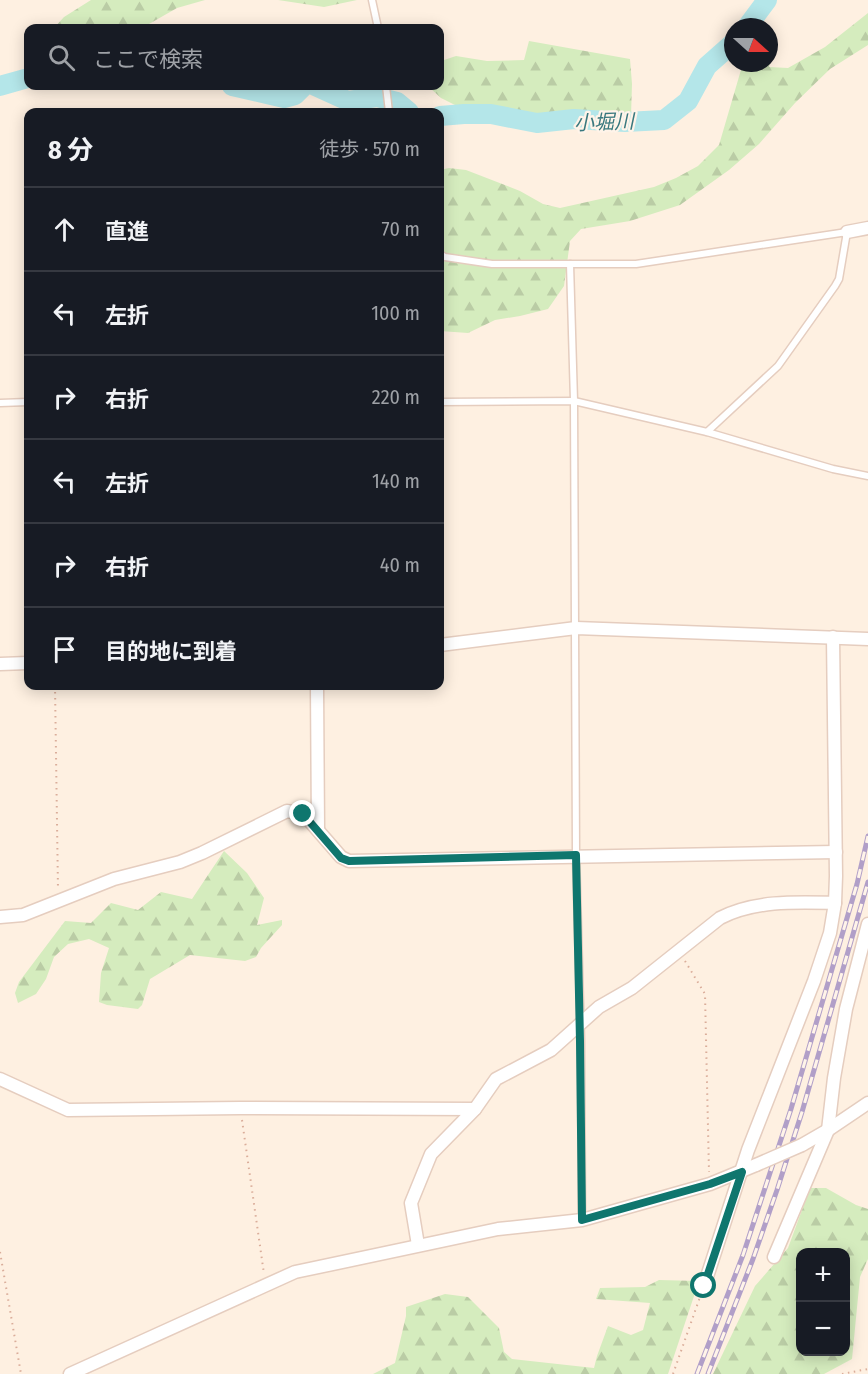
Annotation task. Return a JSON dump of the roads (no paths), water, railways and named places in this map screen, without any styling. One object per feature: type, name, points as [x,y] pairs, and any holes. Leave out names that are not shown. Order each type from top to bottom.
[{"type":"street","points":[[847,232],[868,228]]},
{"type":"street","points":[[444,644],[576,628],[868,639]]},
{"type":"street","points":[[704,1286],[748,1150],[814,981],[830,933],[835,903],[836,852],[833,637]]},
{"type":"street","points":[[0,664],[24,663]]},
{"type":"street","points":[[317,690],[318,830]]},
{"type":"street","points":[[0,917],[23,915],[114,879],[202,854],[287,811],[303,814],[341,858],[349,861],[576,855],[836,852]]},
{"type":"street","points":[[418,1245],[411,1203],[431,1154],[475,1109],[496,1079],[551,1050],[599,1007],[632,988],[720,918],[730,913],[784,902],[835,903]]},
{"type":"street","points":[[774,1257],[828,1130],[846,1009],[868,924]]},
{"type":"street","points":[[0,1079],[68,1110],[475,1109]]},
{"type":"street","points":[[70,1374],[295,1272],[498,1229],[582,1220],[710,1184],[802,1145],[868,1103]]},
{"type":"lane","points":[[372,0],[377,24]]},
{"type":"lane","points":[[386,90],[388,108]]},
{"type":"lane","points":[[444,256],[492,264],[636,264],[847,232],[839,279],[835,286],[777,366],[708,432]]},
{"type":"lane","points":[[570,264],[574,401],[576,855],[582,1220]]},
{"type":"lane","points":[[444,402],[574,401],[708,432],[833,469],[868,476]]},
{"type":"lane","points":[[0,403],[24,402]]},
{"type":"waterway","name":"小堀川","points":[[754,18],[767,0]]},
{"type":"waterway","name":"小堀川","points":[[444,116],[491,114],[537,123],[574,119],[625,122],[664,120],[688,101],[707,66],[724,51]]},
{"type":"waterway","name":"小堀川","points":[[0,86],[24,79]]},
{"type":"waterway","name":"小堀川","points":[[249,90],[284,98],[295,95],[300,90]]},
{"type":"waterway","name":"小堀川","points":[[324,90],[348,101],[377,97],[397,102],[404,108]]},
{"type":"railway","points":[[697,1374],[743,1255],[791,1109],[857,884],[868,836]]},
{"type":"railway","points":[[708,1374],[777,1190],[802,1112],[868,882]]}]
